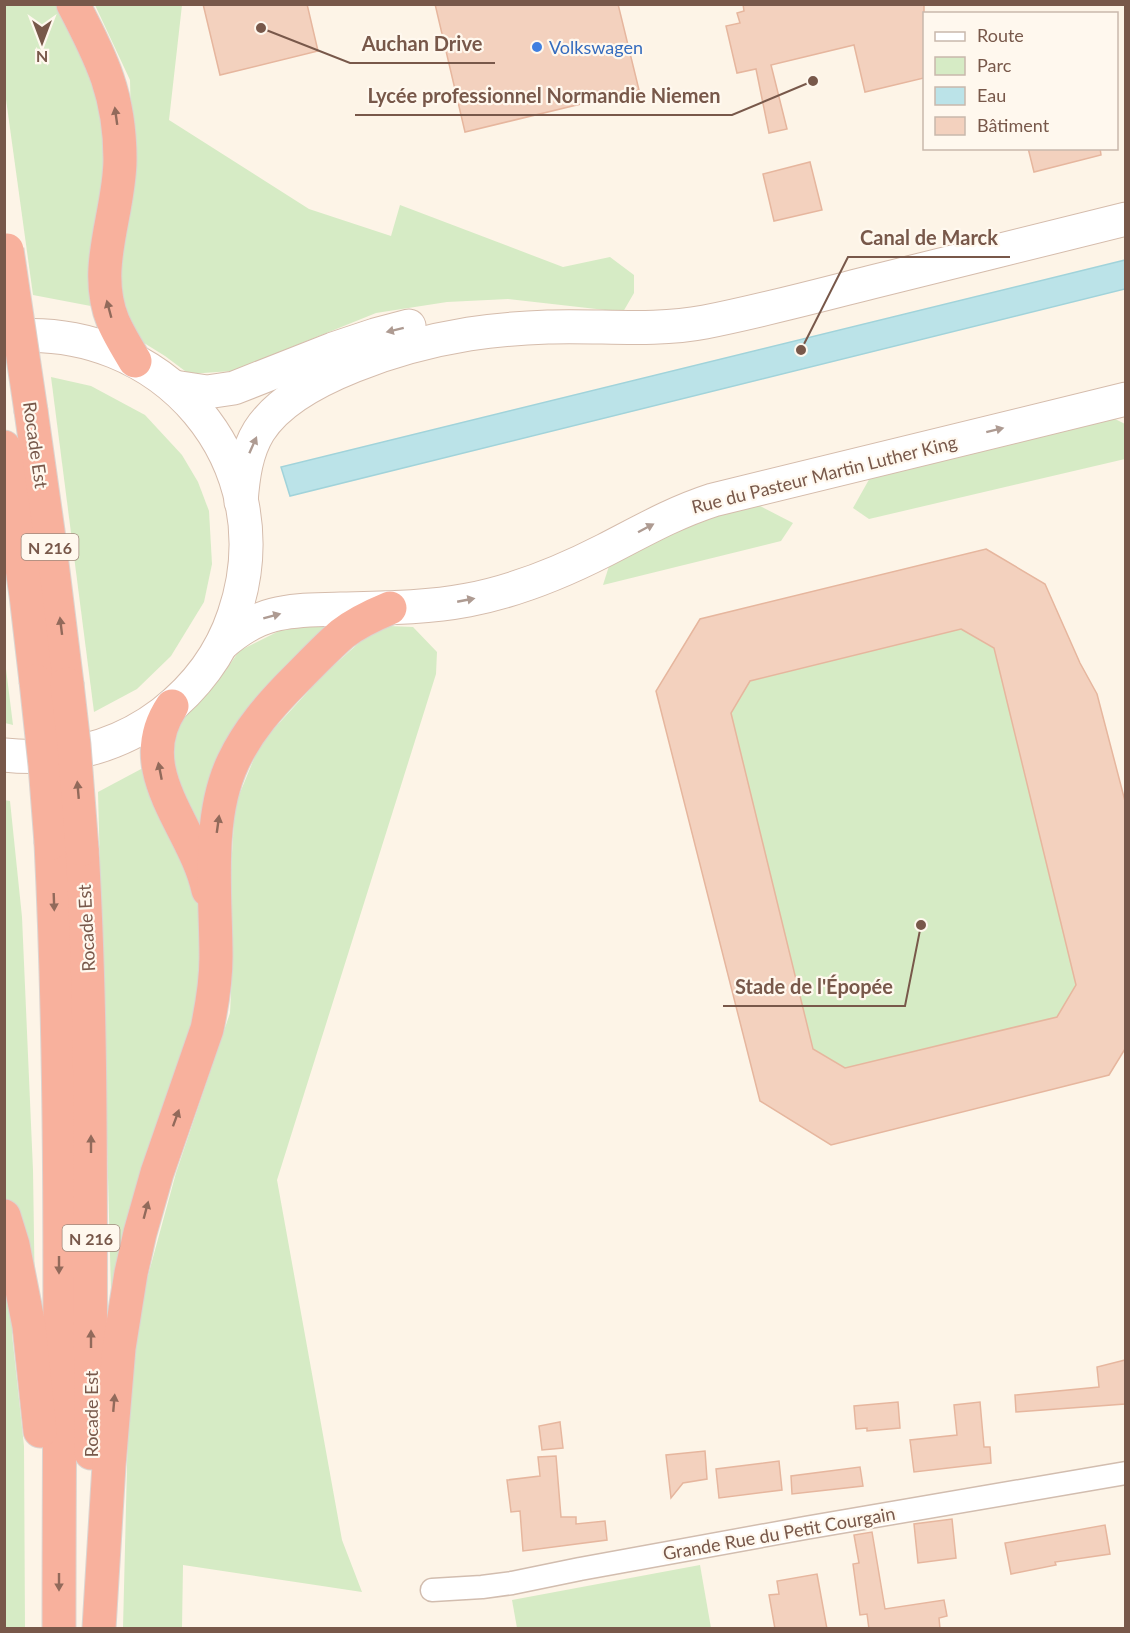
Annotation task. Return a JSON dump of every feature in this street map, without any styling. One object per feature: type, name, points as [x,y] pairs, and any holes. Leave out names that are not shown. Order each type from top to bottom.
[{"type":"highway","points":[[73,4],[97,51],[113,93],[120,160],[118,187],[105,258],[106,295],[112,320],[135,361]]},
{"type":"highway","name":"Rocade Est","points":[[6,241],[52,558],[52,683]]},
{"type":"highway","name":"Rocade Est","points":[[4,447],[26,595],[52,683],[74,745],[66,846],[55,928],[59,1058],[59,1629]]},
{"type":"highway","points":[[99,1629],[119,1348],[140,1233],[157,1173],[207,1029],[216,979],[214,924],[216,834],[224,789],[232,764],[244,741],[273,702],[341,635],[355,625],[390,608]]},
{"type":"highway","points":[[172,706],[159,729],[157,747],[161,780],[200,864],[207,886],[214,924]]},
{"type":"highway","name":"Rocade Est","points":[[66,846],[88,973],[91,1123],[91,1629]]},
{"type":"highway","points":[[4,1216],[13,1245],[29,1326],[40,1422],[42,1484],[46,1506],[59,1534]]},
{"type":"street","points":[[4,755],[23,757],[63,755],[102,746],[139,729],[172,706],[200,677],[222,644],[242,587],[246,547],[241,502],[242,482],[248,456],[259,431],[284,403],[326,379],[353,367],[412,347],[495,331],[548,327],[666,328],[691,325],[1125,219]]},
{"type":"street","points":[[174,387],[207,392],[234,388],[375,335],[459,318],[534,315],[619,328]]},
{"type":"street","points":[[4,337],[41,335],[80,340],[108,348],[155,373],[174,387],[217,439],[231,470],[241,502]]},
{"type":"street","name":"Rue du Pasteur Martin Luther King","points":[[222,644],[252,622],[273,615],[314,610],[416,607],[471,600],[522,585],[578,564],[669,516],[712,500],[1125,399]]},
{"type":"street","name":"Grande Rue du Petit Courgain","points":[[432,1590],[512,1583],[805,1528],[1125,1473]]},
{"type":"green space","points":[[4,5],[60,5],[106,105],[111,147],[96,307],[33,295],[5,92]]},
{"type":"green space","points":[[95,5],[182,5],[169,120],[309,209],[391,236],[400,205],[563,267],[610,257],[634,275],[634,293],[623,312],[508,299],[447,302],[376,313],[232,371],[189,374],[136,338],[118,295],[132,160],[130,80]]},
{"type":"green space","points":[[51,377],[91,386],[145,415],[182,455],[198,482],[209,511],[212,564],[204,602],[171,656],[137,689],[94,712]]},
{"type":"green space","points":[[1111,417],[1125,424],[1125,459],[869,519],[853,508],[871,476]]},
{"type":"green space","points":[[758,505],[793,523],[781,541],[603,585],[609,566],[690,523]]},
{"type":"green space","points":[[986,549],[1045,584],[1080,663],[1097,694],[1125,801],[1125,1049],[1109,1075],[831,1145],[760,1101],[656,691],[700,619]]},
{"type":"green space","points":[[298,625],[333,625],[234,736],[208,842],[171,782],[176,727],[226,670],[239,651],[283,629]]},
{"type":"green space","points":[[389,626],[413,627],[437,652],[436,674],[277,1180],[342,1540],[362,1592],[183,1565],[182,1628],[123,1628],[128,1426],[140,1305],[176,1173],[230,1013],[233,951],[230,886],[235,805],[260,744],[324,674],[369,634]]},
{"type":"green space","points":[[5,661],[13,725],[5,723]]},
{"type":"green space","points":[[143,768],[197,877],[208,993],[112,1331],[98,792]]},
{"type":"green space","points":[[4,800],[10,801],[22,917],[33,1170],[35,1302],[12,1334],[24,1446],[25,1628],[4,1628]]},
{"type":"green space","points":[[700,1565],[711,1628],[517,1628],[512,1600]]},
{"type":"water","points":[[1125,260],[1125,289],[290,496],[281,467]]},
{"type":"building","points":[[203,4],[307,4],[318,51],[220,75]]},
{"type":"building","name":"Volkswagen","points":[[435,4],[618,4],[639,90],[465,132]]},
{"type":"building","points":[[743,4],[924,4],[923,78],[865,92],[854,45],[771,65],[787,129],[769,133],[756,69],[737,73],[726,26],[740,23],[737,13],[744,11]]},
{"type":"building","points":[[1028,150],[1100,150],[1101,155],[1034,172]]},
{"type":"building","points":[[810,162],[822,210],[774,221],[763,174]]},
{"type":"building","points":[[986,549],[1045,584],[1080,663],[1097,694],[1125,801],[1125,1049],[1109,1075],[831,1145],[760,1101],[656,691],[700,619]],"holes":[[[961,629],[994,648],[1076,985],[1057,1017],[845,1068],[813,1049],[731,713],[750,681]]]},
{"type":"building","points":[[1125,1360],[1125,1404],[1016,1412],[1015,1395],[1099,1387],[1097,1367]]},
{"type":"building","points":[[898,1402],[900,1428],[867,1431],[867,1428],[856,1429],[854,1406]]},
{"type":"building","points":[[980,1402],[984,1447],[990,1447],[991,1463],[914,1472],[910,1440],[957,1435],[954,1405]]},
{"type":"building","points":[[560,1422],[563,1448],[542,1450],[539,1426]]},
{"type":"building","points":[[705,1451],[707,1479],[683,1483],[671,1498],[666,1455]]},
{"type":"building","points":[[556,1456],[561,1517],[576,1517],[576,1524],[605,1521],[607,1540],[523,1551],[520,1511],[511,1512],[507,1480],[540,1476],[538,1457]]},
{"type":"building","points":[[779,1461],[782,1490],[719,1498],[716,1469]]},
{"type":"building","points":[[860,1467],[863,1486],[792,1494],[791,1476]]},
{"type":"building","points":[[952,1519],[956,1558],[918,1563],[914,1524]]},
{"type":"building","points":[[1105,1525],[1110,1554],[1055,1562],[1056,1565],[1011,1574],[1005,1543]]},
{"type":"building","points":[[872,1532],[885,1609],[944,1600],[947,1616],[939,1618],[940,1629],[869,1629],[867,1614],[860,1615],[853,1564],[859,1563],[854,1535]]},
{"type":"building","points":[[817,1574],[827,1629],[775,1629],[769,1595],[779,1594],[777,1581]]},
{"type":"place","name":"Auchan Drive","points":[[261,28]]},
{"type":"place","name":"Volkswagen","points":[[537,47]]},
{"type":"place","name":"Lycée professionnel Normandie Niemen","points":[[813,81]]},
{"type":"place","name":"Canal de Marck","points":[[801,350]]},
{"type":"place","name":"Stade de l'Épopée","points":[[921,925]]}]
